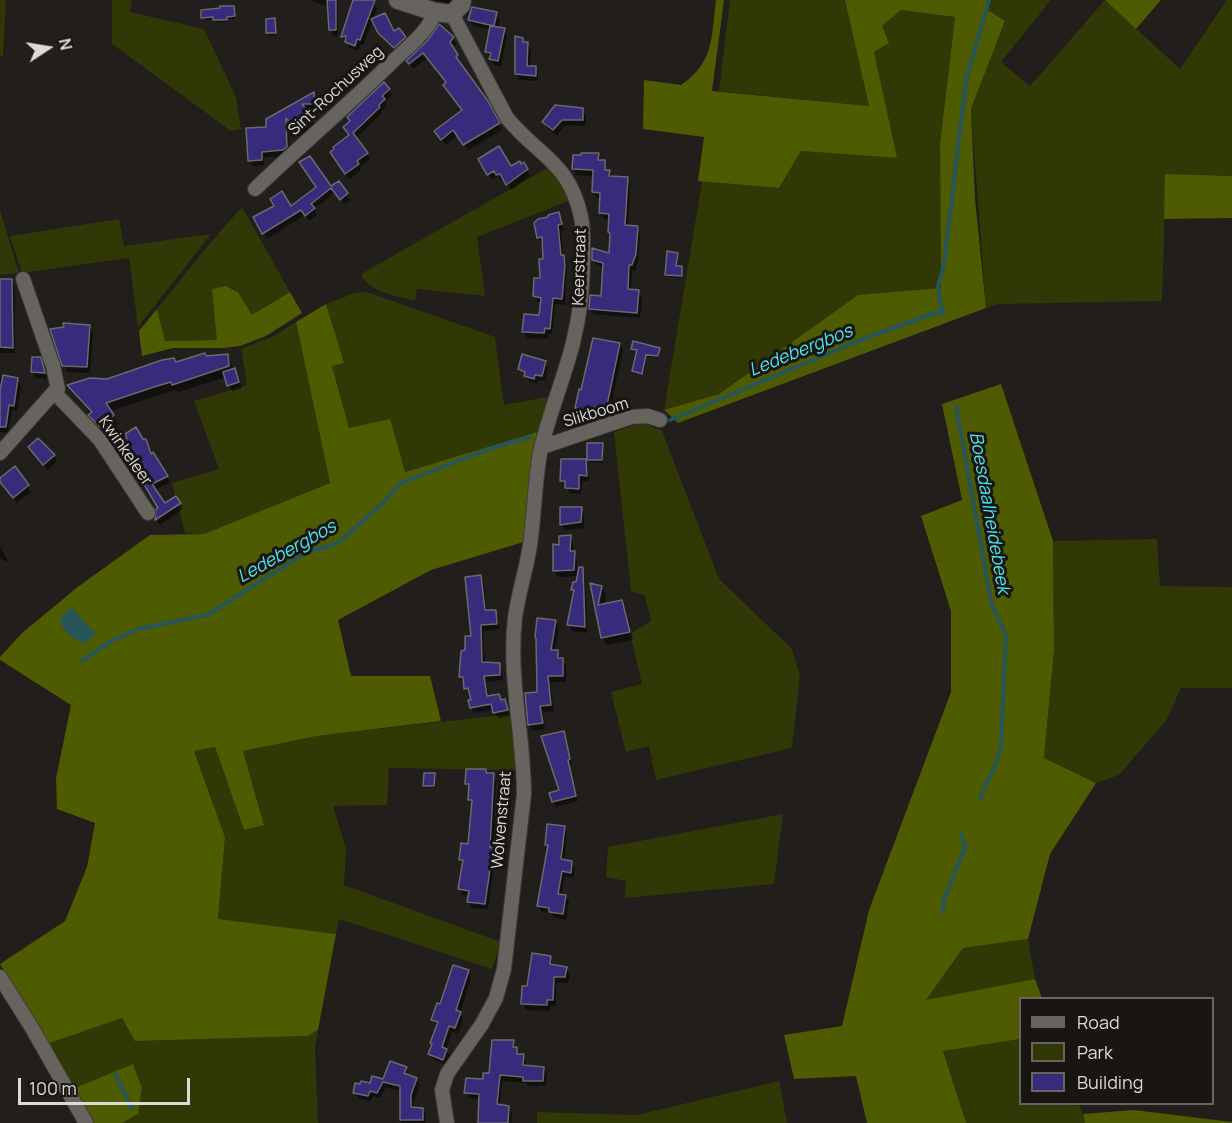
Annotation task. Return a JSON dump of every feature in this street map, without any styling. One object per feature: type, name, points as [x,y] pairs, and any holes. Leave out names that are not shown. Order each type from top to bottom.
[{"type":"main road","points":[[398,0],[450,9]]},
{"type":"street","name":"Sint-Rochusweg","points":[[255,189],[350,102],[416,39],[428,24],[450,9]]},
{"type":"street","name":"Keerstraat","points":[[450,9],[507,117],[561,170],[572,187],[581,217],[582,290],[573,342],[537,469]]},
{"type":"street","points":[[23,279],[53,366],[58,389]]},
{"type":"street","name":"Kwinkeleer","points":[[0,453],[54,392],[100,440],[148,513]]},
{"type":"street","name":"Slikboom","points":[[542,447],[631,417],[648,416],[660,420]]},
{"type":"street","name":"Wolvenstraat","points":[[447,1123],[442,1090],[447,1074],[482,1024],[496,998],[504,969],[524,794],[524,768],[516,702],[515,621],[529,551],[537,469]]},
{"type":"street","points":[[0,977],[86,1123]]},
{"type":"green space","points":[[0,0],[6,0],[3,56],[0,56]]},
{"type":"green space","points":[[112,0],[132,0],[130,12],[204,29],[236,97],[241,129],[231,131],[112,44]]},
{"type":"green space","points":[[716,0],[724,0],[712,91],[869,106],[845,0],[989,0],[985,8],[1005,21],[971,109],[975,199],[986,308],[678,423],[664,410],[719,394],[858,295],[941,288],[940,144],[955,17],[901,10],[882,26],[889,43],[874,52],[897,158],[801,151],[779,188],[698,181],[704,137],[643,129],[644,80],[681,85],[692,76],[706,57],[712,37]]},
{"type":"green space","points":[[730,0],[845,0],[869,106],[719,91]]},
{"type":"green space","points":[[989,0],[1051,0],[1001,62],[1030,86],[1105,0],[1180,69],[1227,0],[1232,0],[1232,176],[1166,174],[1162,301],[999,304],[986,308],[971,109],[1005,21],[985,8]]},
{"type":"green space","points":[[1105,0],[1161,0],[1136,29]]},
{"type":"green space","points":[[901,10],[955,17],[940,144],[941,289],[858,295],[719,394],[664,410],[702,181],[779,188],[801,151],[896,158],[874,52],[882,26]]},
{"type":"green space","points":[[551,166],[571,200],[477,237],[485,296],[417,289],[415,301],[377,290],[370,286],[361,274]]},
{"type":"green space","points":[[1165,174],[1232,176],[1232,218],[1164,219]]},
{"type":"green space","points":[[242,207],[290,292],[252,316],[238,292],[231,287],[217,340],[165,341],[157,309]]},
{"type":"green space","points":[[0,210],[19,273],[0,275]]},
{"type":"green space","points":[[119,219],[124,246],[211,234],[138,327],[129,258],[22,273],[10,236]]},
{"type":"green space","points":[[226,286],[238,292],[252,315],[290,292],[302,313],[266,336],[240,346],[173,348],[142,356],[139,331],[157,309],[165,341],[217,340],[212,289]]},
{"type":"green space","points":[[367,292],[495,337],[504,405],[552,396],[544,423],[537,432],[405,472],[349,428],[332,366],[343,363],[326,304],[355,293]]},
{"type":"green space","points":[[326,304],[344,363],[332,366],[349,428],[390,419],[405,472],[537,432],[531,467],[527,541],[431,570],[338,620],[351,676],[430,676],[441,721],[317,736],[243,751],[264,825],[244,830],[215,747],[194,751],[225,837],[218,919],[336,934],[318,1030],[308,1036],[135,1041],[122,1018],[47,1044],[0,964],[65,921],[87,867],[95,823],[57,809],[56,778],[71,705],[0,660],[0,657],[22,633],[79,586],[150,535],[204,534],[330,483],[296,322]]},
{"type":"green space","points":[[296,322],[330,483],[204,534],[185,533],[172,483],[219,469],[194,401],[247,385],[241,349],[272,337]]},
{"type":"green space","points":[[1001,384],[1053,541],[1054,650],[1044,758],[1096,783],[1050,854],[1028,939],[963,948],[926,1000],[1035,979],[1042,997],[1019,997],[1019,1039],[943,1051],[966,1123],[867,1123],[856,1076],[794,1079],[784,1035],[842,1026],[869,910],[951,692],[951,611],[921,516],[962,500],[942,404]]},
{"type":"green space","points":[[643,422],[662,431],[719,579],[792,649],[800,676],[792,748],[656,780],[649,746],[626,752],[611,692],[642,684],[630,634],[651,621],[645,596],[631,591],[614,432]]},
{"type":"green space","points":[[1157,539],[1160,586],[1232,587],[1232,688],[1181,688],[1166,721],[1119,775],[1096,783],[1044,758],[1054,650],[1053,541]]},
{"type":"green space","points":[[510,714],[519,770],[389,768],[387,805],[333,806],[346,849],[344,885],[501,942],[492,969],[339,919],[336,934],[218,920],[225,837],[194,750],[215,747],[244,830],[264,825],[243,751],[317,736]]},
{"type":"green space","points":[[783,814],[774,884],[625,898],[626,881],[606,877],[608,847]]},
{"type":"green space","points":[[1028,939],[1035,979],[925,1001],[963,948]]},
{"type":"green space","points":[[122,1018],[135,1041],[308,1036],[318,1030],[315,1048],[318,1123],[122,1123],[138,1114],[142,1088],[76,1088],[93,1123],[91,1123],[47,1044]]},
{"type":"green space","points":[[1019,1039],[1019,1105],[1079,1105],[1085,1123],[966,1123],[943,1051]]},
{"type":"green space","points":[[133,1064],[142,1088],[138,1114],[122,1123],[93,1123],[75,1088]]},
{"type":"green space","points":[[779,1081],[787,1123],[537,1123],[537,1112],[637,1115]]},
{"type":"green space","points":[[1134,1110],[1232,1123],[1085,1123],[1083,1114]]},
{"type":"water","points":[[72,608],[96,634],[85,643],[69,634],[61,623],[65,612]]},
{"type":"building","points":[[327,0],[336,0],[336,30],[329,30]]},
{"type":"building","points":[[353,0],[375,0],[360,40],[357,39],[355,46],[345,42],[346,36],[341,37]]},
{"type":"building","points":[[220,6],[234,6],[235,16],[227,17],[227,20],[213,20],[213,17],[201,18],[201,10],[220,8]]},
{"type":"building","points":[[472,7],[497,12],[494,26],[468,20]]},
{"type":"building","points":[[385,13],[394,31],[399,28],[406,37],[394,48],[378,33],[371,19]]},
{"type":"building","points":[[275,18],[276,33],[266,33],[266,19]]},
{"type":"building","points":[[439,24],[454,37],[450,42],[458,55],[456,57],[488,101],[500,123],[463,145],[453,130],[441,140],[434,131],[462,110],[443,85],[446,82],[423,53],[409,64],[406,61],[428,40]]},
{"type":"building","points":[[490,26],[505,28],[498,61],[489,59],[491,53],[485,52]]},
{"type":"building","points":[[515,36],[523,38],[523,42],[528,42],[527,66],[536,66],[536,76],[515,74]]},
{"type":"building","points":[[384,82],[390,89],[382,96],[385,99],[379,105],[380,107],[353,133],[368,153],[357,161],[359,164],[345,174],[330,152],[349,135],[343,127],[350,121],[347,117]]},
{"type":"building","points":[[314,92],[315,104],[302,104],[315,120],[298,134],[286,118],[287,147],[283,150],[262,152],[262,160],[248,161],[246,128],[266,127],[266,119]]},
{"type":"building","points":[[555,105],[583,108],[583,120],[562,120],[553,130],[542,122]]},
{"type":"building","points":[[499,146],[511,166],[520,161],[521,164],[524,162],[528,169],[506,185],[500,174],[496,175],[494,171],[487,175],[478,159]]},
{"type":"building","points":[[581,153],[599,153],[598,160],[605,160],[605,170],[610,170],[609,176],[628,177],[625,225],[638,226],[636,254],[632,265],[629,265],[628,289],[639,290],[637,313],[589,309],[590,295],[601,296],[603,263],[592,260],[592,248],[609,253],[610,233],[608,232],[609,214],[599,213],[600,193],[592,192],[593,170],[572,169],[573,155],[581,155]]},
{"type":"building","points":[[310,156],[331,186],[339,181],[348,193],[340,200],[331,188],[311,204],[315,208],[305,216],[301,210],[262,234],[253,217],[274,206],[270,199],[282,191],[291,206],[316,187],[299,162]]},
{"type":"building","points":[[559,212],[562,224],[558,225],[561,255],[564,255],[565,266],[562,299],[553,298],[550,329],[545,328],[544,333],[522,332],[524,314],[539,315],[541,298],[533,296],[534,278],[540,278],[539,259],[543,259],[542,237],[537,238],[534,223],[538,219]]},
{"type":"building","points":[[667,251],[678,253],[676,266],[682,266],[682,276],[665,275]]},
{"type":"building","points":[[0,279],[12,279],[13,348],[0,347]]},
{"type":"building","points":[[63,323],[90,325],[87,367],[62,366],[50,329],[64,327]]},
{"type":"building","points":[[593,338],[620,343],[606,410],[594,407],[592,417],[581,414],[582,409],[575,408]]},
{"type":"building","points":[[633,341],[660,348],[658,356],[646,355],[642,374],[632,371],[637,350],[631,349]]},
{"type":"building","points":[[205,353],[206,356],[228,354],[229,366],[106,403],[114,415],[100,427],[88,415],[92,412],[67,385],[90,378],[107,379],[162,360],[174,358],[176,362]]},
{"type":"building","points":[[522,354],[546,361],[542,376],[535,375],[534,379],[524,376],[525,372],[518,369]]},
{"type":"building","points":[[32,357],[41,357],[45,373],[31,372]]},
{"type":"building","points":[[235,368],[239,382],[227,386],[223,372]]},
{"type":"building","points":[[3,375],[18,378],[14,406],[9,405],[6,427],[0,427],[0,390]]},
{"type":"building","points":[[136,427],[143,439],[146,439],[151,454],[153,452],[168,476],[152,484],[165,503],[176,496],[181,503],[155,520],[158,508],[119,442],[127,438],[125,434]]},
{"type":"building","points":[[38,438],[55,455],[43,465],[28,447]]},
{"type":"building","points":[[587,443],[603,443],[602,460],[587,460]]},
{"type":"building","points":[[561,459],[586,459],[587,476],[579,475],[579,489],[565,488],[565,481],[560,481]]},
{"type":"building","points":[[15,466],[29,485],[13,498],[0,482],[0,478]]},
{"type":"building","points":[[560,507],[582,507],[581,522],[560,525]]},
{"type":"building","points":[[571,535],[570,551],[575,551],[574,570],[553,571],[553,544],[559,545],[559,536]]},
{"type":"building","points":[[579,567],[583,567],[585,627],[567,625],[574,590],[571,590],[573,582],[576,582]]},
{"type":"building","points":[[481,575],[485,610],[496,610],[497,624],[481,625],[482,662],[500,663],[500,675],[484,676],[487,696],[499,694],[501,700],[505,699],[508,710],[493,713],[491,704],[470,708],[468,688],[464,689],[463,677],[459,677],[461,651],[465,650],[465,636],[471,636],[465,577]]},
{"type":"building","points":[[590,583],[602,586],[598,605],[622,600],[630,632],[601,638]]},
{"type":"building","points":[[537,618],[556,620],[551,650],[558,650],[558,658],[563,658],[563,676],[548,676],[551,705],[540,706],[543,723],[528,725],[525,693],[537,692],[535,637]]},
{"type":"building","points":[[564,731],[576,796],[552,802],[549,793],[559,790],[541,736]]},
{"type":"building","points":[[466,769],[486,769],[486,773],[494,773],[490,847],[493,848],[485,904],[467,902],[469,891],[458,889],[463,860],[459,860],[461,843],[468,844],[472,800],[468,800],[469,784],[465,784]]},
{"type":"building","points":[[424,773],[435,773],[434,786],[423,786]]},
{"type":"building","points":[[547,824],[565,826],[561,859],[572,861],[571,873],[562,871],[558,894],[566,895],[563,914],[549,912],[549,908],[537,906],[548,845],[545,845]]},
{"type":"building","points":[[532,953],[551,956],[550,964],[567,967],[565,977],[554,977],[553,1000],[547,1000],[547,1005],[521,1004],[522,986],[527,986]]},
{"type":"building","points":[[453,965],[469,970],[456,1010],[461,1012],[455,1028],[449,1026],[442,1047],[447,1049],[443,1060],[428,1054],[438,1022],[431,1020],[437,1003],[440,1004]]},
{"type":"building","points":[[492,1040],[514,1040],[513,1047],[517,1047],[517,1054],[524,1054],[523,1065],[544,1067],[543,1081],[523,1081],[523,1077],[500,1075],[497,1104],[509,1106],[508,1123],[478,1123],[479,1094],[464,1093],[466,1078],[483,1079],[483,1073],[489,1073]]},
{"type":"building","points":[[390,1061],[407,1067],[404,1073],[417,1078],[411,1095],[411,1107],[423,1108],[423,1120],[400,1120],[400,1086],[383,1082],[377,1093],[370,1091],[368,1096],[353,1093],[355,1083],[360,1084],[361,1081],[370,1083],[372,1076],[383,1079]]},
{"type":"waterway","name":"Boesdaalheidebeek","points":[[943,315],[938,287],[944,264],[966,80],[989,0]]},
{"type":"waterway","name":"Ledebergbos","points":[[670,420],[865,338],[938,312],[943,307]]},
{"type":"waterway","name":"Boesdaalheidebeek","points":[[956,406],[992,606],[1006,635],[1001,747],[980,798]]},
{"type":"waterway","name":"Ledebergbos","points":[[82,661],[111,641],[138,629],[207,615],[307,552],[338,543],[384,502],[401,483],[489,449],[531,437]]},
{"type":"waterway","name":"Boesdaalheidebeek","points":[[943,912],[943,902],[965,847],[961,834]]},
{"type":"waterway","name":"Ledebergbos","points":[[116,1075],[132,1109]]}]
